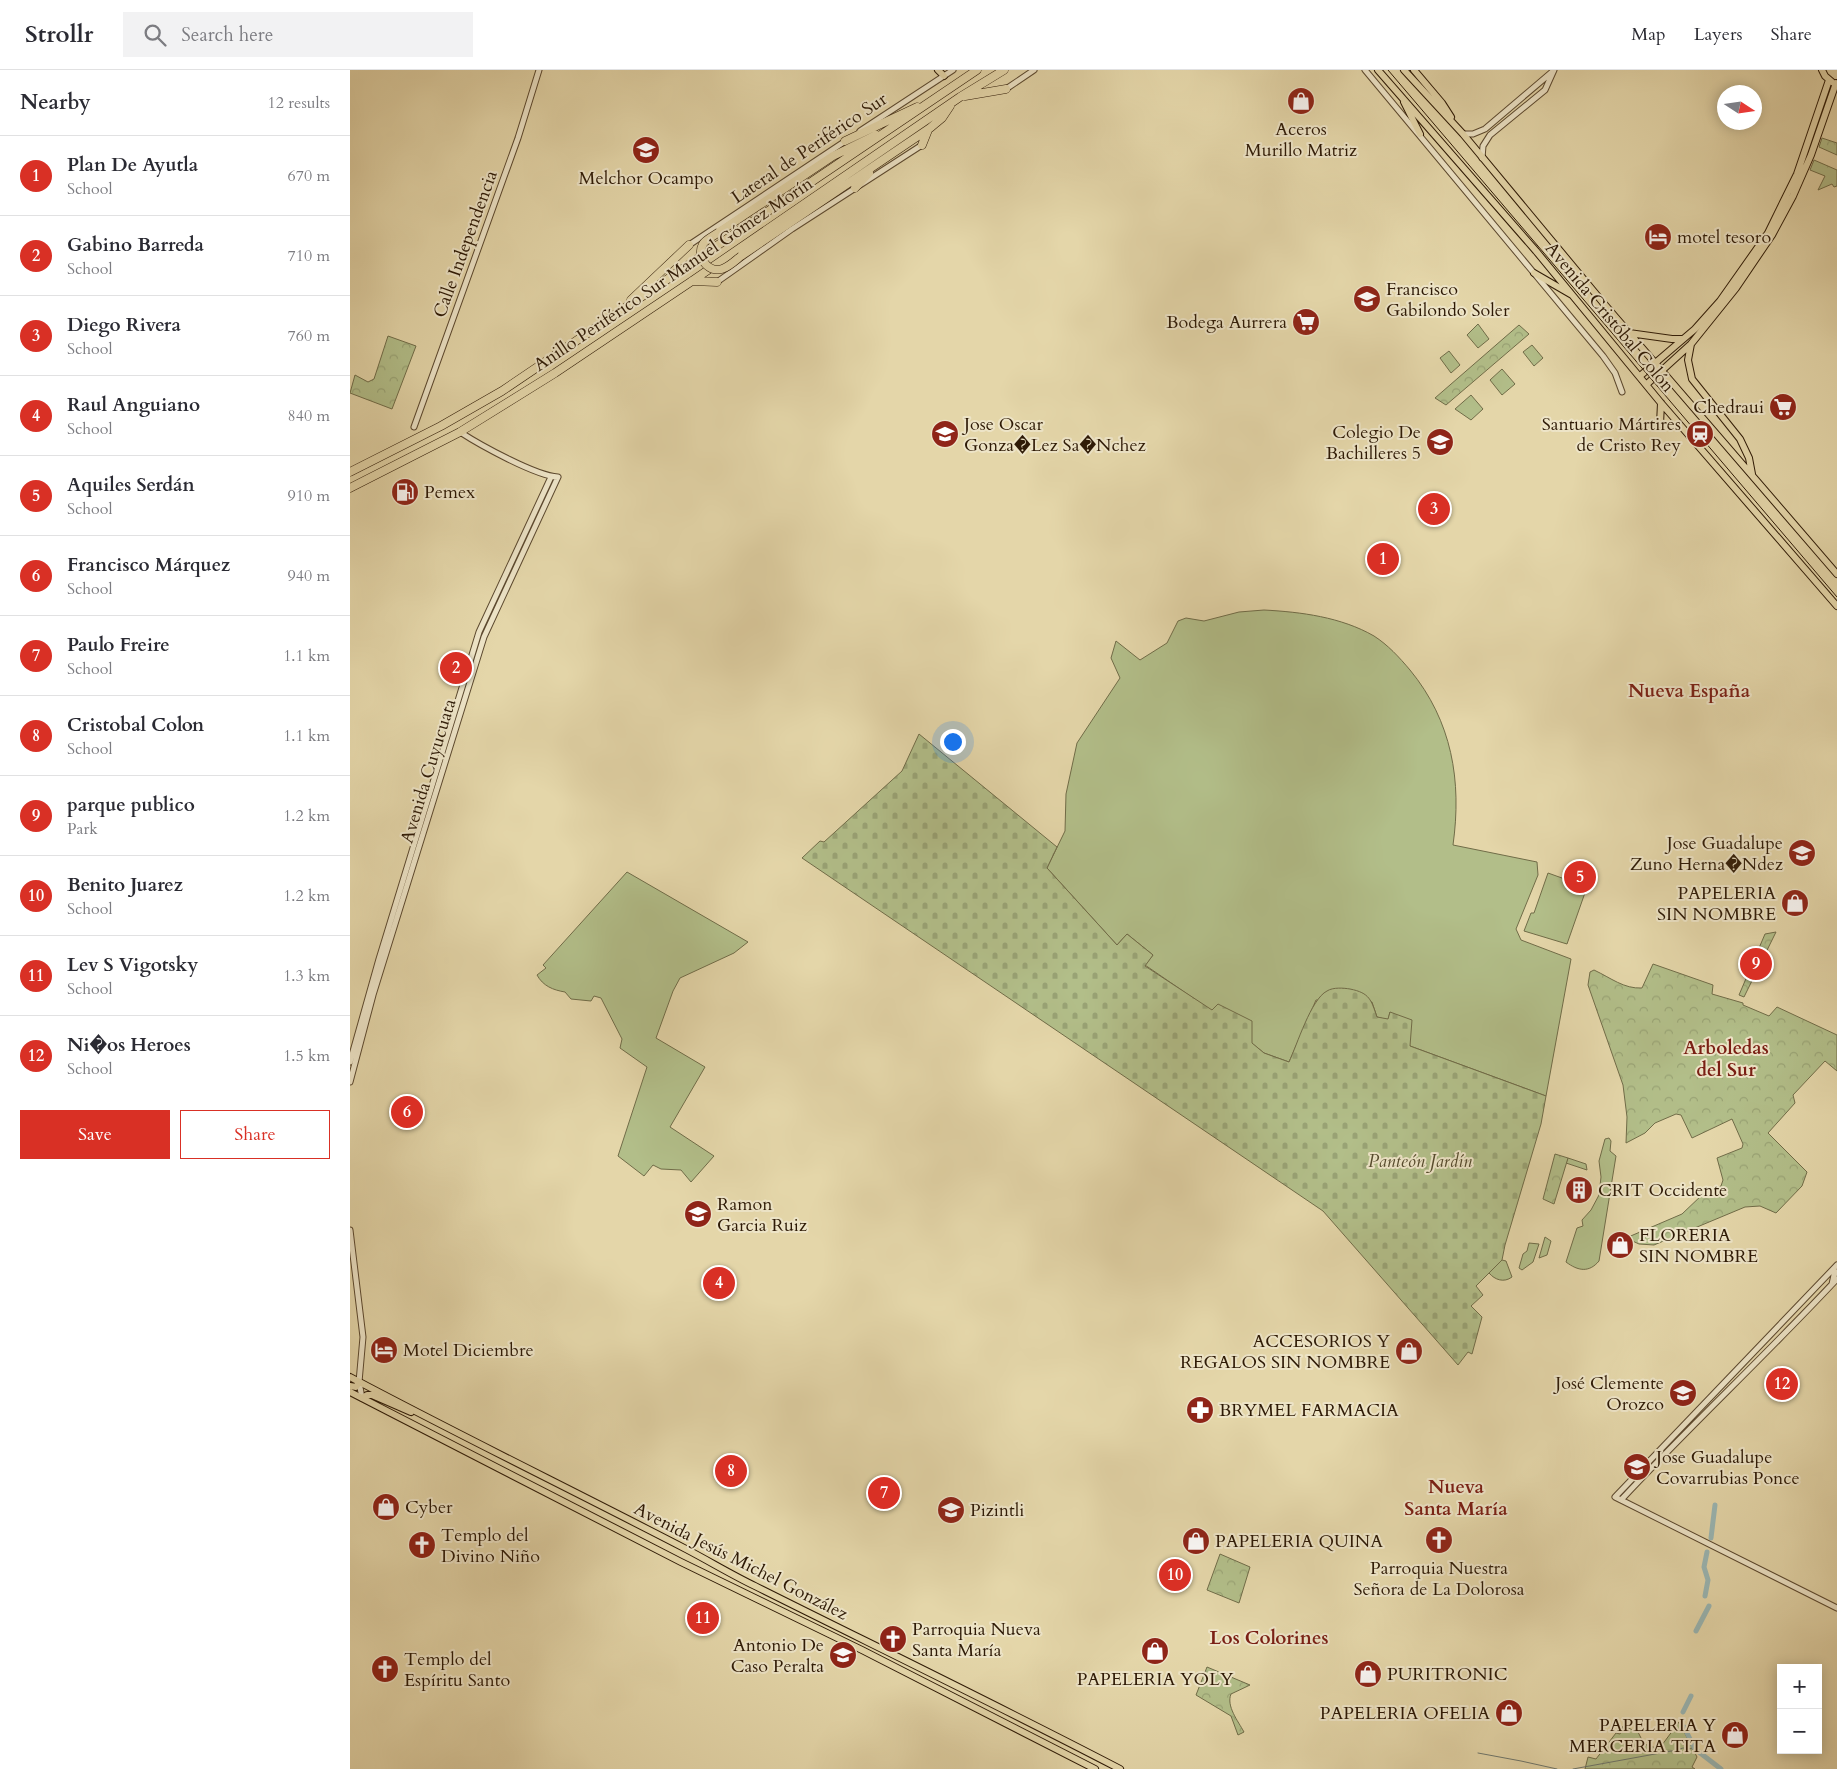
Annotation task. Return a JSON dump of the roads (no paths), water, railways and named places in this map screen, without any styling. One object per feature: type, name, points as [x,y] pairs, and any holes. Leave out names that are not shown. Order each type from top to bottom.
[{"type":"highway","name":"Anillo Periférico Sur Manuel Gómez Morín","points":[[350,472],[441,426],[502,391],[977,70]]},
{"type":"highway","name":"Anillo Periférico Sur Manuel Gómez Morín","points":[[350,488],[460,432],[554,373],[692,282],[952,102],[1004,70]]},
{"type":"highway","points":[[960,97],[1006,89]]},
{"type":"highway","points":[[846,141],[939,97]]},
{"type":"highway","points":[[904,120],[833,156],[719,232],[702,246],[701,257],[713,269],[721,269],[929,129],[942,118],[952,102]]},
{"type":"highway","points":[[922,144],[929,129]]},
{"type":"highway","points":[[855,188],[876,164]]},
{"type":"highway","points":[[615,316],[689,245]]},
{"type":"highway","points":[[692,282],[717,282]]},
{"type":"main road","points":[[938,70],[944,76]]},
{"type":"main road","name":"Avenida Cristóbal Colón","points":[[1378,70],[1576,297],[1661,403],[1837,606]]},
{"type":"main road","name":"Avenida Cristóbal Colón","points":[[1404,70],[1462,132],[1482,159],[1629,333],[1663,370],[1837,574]]},
{"type":"main road","points":[[1414,70],[1442,103],[1462,132]]},
{"type":"main road","points":[[1647,384],[1691,344],[1736,288],[1772,235],[1793,196],[1811,155],[1836,84],[1828,80],[1822,70]]},
{"type":"main road","points":[[1640,376],[1695,329],[1720,302],[1770,230],[1797,174],[1828,80]]},
{"type":"main road","points":[[1402,96],[1420,134]]},
{"type":"main road","points":[[1534,273],[1576,297]]},
{"type":"main road","points":[[1629,333],[1682,339],[1691,344]]},
{"type":"main road","points":[[1691,344],[1688,360],[1692,379],[1740,439],[1749,458],[1753,475]]},
{"type":"main road","points":[[1660,424],[1661,403]]},
{"type":"main road","name":"Avenida Jesús Michel González","points":[[350,1377],[755,1587],[867,1641],[1120,1769]]},
{"type":"main road","points":[[350,1386],[356,1387],[359,1382]]},
{"type":"main road","name":"Avenida Jesús Michel González","points":[[350,1392],[681,1562],[878,1658],[1096,1769]]},
{"type":"main road","points":[[362,1398],[372,1395],[412,1413],[422,1414]]},
{"type":"street","name":"Calle Independencia","points":[[414,427],[490,216],[539,70]]},
{"type":"street","name":"Lateral de Periférico Sur","points":[[689,245],[705,232],[800,172],[882,115],[953,70]]},
{"type":"street","points":[[1006,89],[1034,70]]},
{"type":"street","name":"Avenida Cristóbal Colón","points":[[1365,70],[1614,370],[1622,392]]},
{"type":"street","points":[[1462,132],[1473,134],[1485,129],[1554,70]]},
{"type":"street","points":[[1482,159],[1483,146],[1490,135],[1545,90],[1554,70]]},
{"type":"street","points":[[717,282],[785,234],[922,144]]},
{"type":"street","points":[[460,432],[481,445],[551,477]]},
{"type":"street","name":"Avenida Cuyucuata","points":[[350,1062],[368,995],[484,637],[558,478],[551,477],[479,632],[430,803]]},
{"type":"street","name":"Avenida Cuyucuata","points":[[350,1082],[411,863]]},
{"type":"street","points":[[350,1230],[362,1337],[359,1382],[362,1398]]},
{"type":"street","points":[[1837,1264],[1615,1497],[1837,1608]]},
{"type":"street","points":[[1832,1284],[1834,1275],[1837,1272]]},
{"type":"street","points":[[1621,1500],[1837,1279]]},
{"type":"waterway","points":[[1711,1538],[1715,1505]]},
{"type":"waterway","points":[[1705,1596],[1708,1580],[1704,1567],[1707,1552]]},
{"type":"waterway","points":[[1696,1631],[1709,1606]]},
{"type":"waterway","points":[[1683,1712],[1691,1696]]},
{"type":"waterway","points":[[1684,1727],[1695,1749],[1721,1769]]},
{"type":"waterway","points":[[1573,1769],[1683,1748],[1695,1749]]},
{"type":"waterway","points":[[1478,1753],[1557,1769]]},
{"type":"tram line","points":[[1388,70],[1837,597]]},
{"type":"place","name":"Aceros Murillo Matriz","points":[[1301,101]]},
{"type":"place","name":"Melchor Ocampo","points":[[646,150]]},
{"type":"place","name":"motel tesoro","points":[[1658,237]]},
{"type":"place","name":"Francisco Gabilondo Soler","points":[[1367,299]]},
{"type":"place","name":"Bodega Aurrera","points":[[1306,322]]},
{"type":"place","name":"Chedraui","points":[[1783,407]]},
{"type":"place","name":"Jose Oscar Gonza�Lez Sa�Nchez","points":[[945,434]]},
{"type":"place","name":"Santuario Mártires de Cristo Rey","points":[[1700,434]]},
{"type":"place","name":"Colegio De Bachilleres 5","points":[[1440,442]]},
{"type":"place","name":"Pemex","points":[[405,492]]},
{"type":"place","name":"Diego Rivera","points":[[1434,509]]},
{"type":"place","name":"Plan De Ayutla","points":[[1383,559]]},
{"type":"place","name":"Gabino Barreda","points":[[456,668]]},
{"type":"place","name":"Jose Guadalupe Zuno Herna�Ndez","points":[[1802,853]]},
{"type":"place","name":"Aquiles Serdán","points":[[1580,877]]},
{"type":"place","name":"PAPELERIA SIN NOMBRE","points":[[1795,903]]},
{"type":"place","name":"parque publico","points":[[1756,964]]},
{"type":"place","name":"Francisco Márquez","points":[[407,1112]]},
{"type":"place","name":"CRIT Occidente","points":[[1579,1190]]},
{"type":"place","name":"Ramon Garcia Ruiz","points":[[698,1214]]},
{"type":"place","name":"FLORERIA SIN NOMBRE","points":[[1620,1245]]},
{"type":"place","name":"Raul Anguiano","points":[[719,1283]]},
{"type":"place","name":"Motel Diciembre","points":[[384,1350]]},
{"type":"place","name":"ACCESORIOS Y REGALOS SIN NOMBRE","points":[[1409,1351]]},
{"type":"place","name":"Ni�os Heroes","points":[[1782,1384]]},
{"type":"place","name":"José Clemente Orozco","points":[[1683,1393]]},
{"type":"place","name":"BRYMEL FARMACIA","points":[[1200,1410]]},
{"type":"place","name":"Jose Guadalupe Covarrubias Ponce","points":[[1637,1467]]},
{"type":"place","name":"Cristobal Colon","points":[[731,1471]]},
{"type":"place","name":"Paulo Freire","points":[[884,1493]]},
{"type":"place","name":"Cyber","points":[[386,1507]]},
{"type":"place","name":"Pizintli","points":[[951,1510]]},
{"type":"place","name":"Parroquia Nuestra Señora de La Dolorosa","points":[[1439,1540]]},
{"type":"place","name":"PAPELERIA QUINA","points":[[1196,1541]]},
{"type":"place","name":"Templo del Divino Niño","points":[[422,1545]]},
{"type":"place","name":"Benito Juarez","points":[[1175,1575]]},
{"type":"place","name":"Lev S Vigotsky","points":[[703,1618]]},
{"type":"place","name":"Parroquia Nueva Santa María","points":[[893,1639]]},
{"type":"place","name":"PAPELERIA YOLY","points":[[1155,1651]]},
{"type":"place","name":"Antonio De Caso Peralta","points":[[843,1655]]},
{"type":"place","name":"Templo del Espíritu Santo","points":[[385,1669]]},
{"type":"place","name":"PURITRONIC","points":[[1368,1674]]},
{"type":"place","name":"PAPELERIA OFELIA","points":[[1509,1713]]},
{"type":"place","name":"PAPELERIA Y MERCERIA TITA","points":[[1735,1735]]},
{"type":"district","name":"Nueva España","points":[[1689,690]]},
{"type":"district","name":"Arboledas del Sur","points":[[1726,1058]]},
{"type":"district","name":"Nueva Santa María","points":[[1456,1497]]},
{"type":"district","name":"Los Colorines","points":[[1269,1637]]},
{"type":"park label","name":"Panteón Jardín","points":[[1420,1161]]}]
